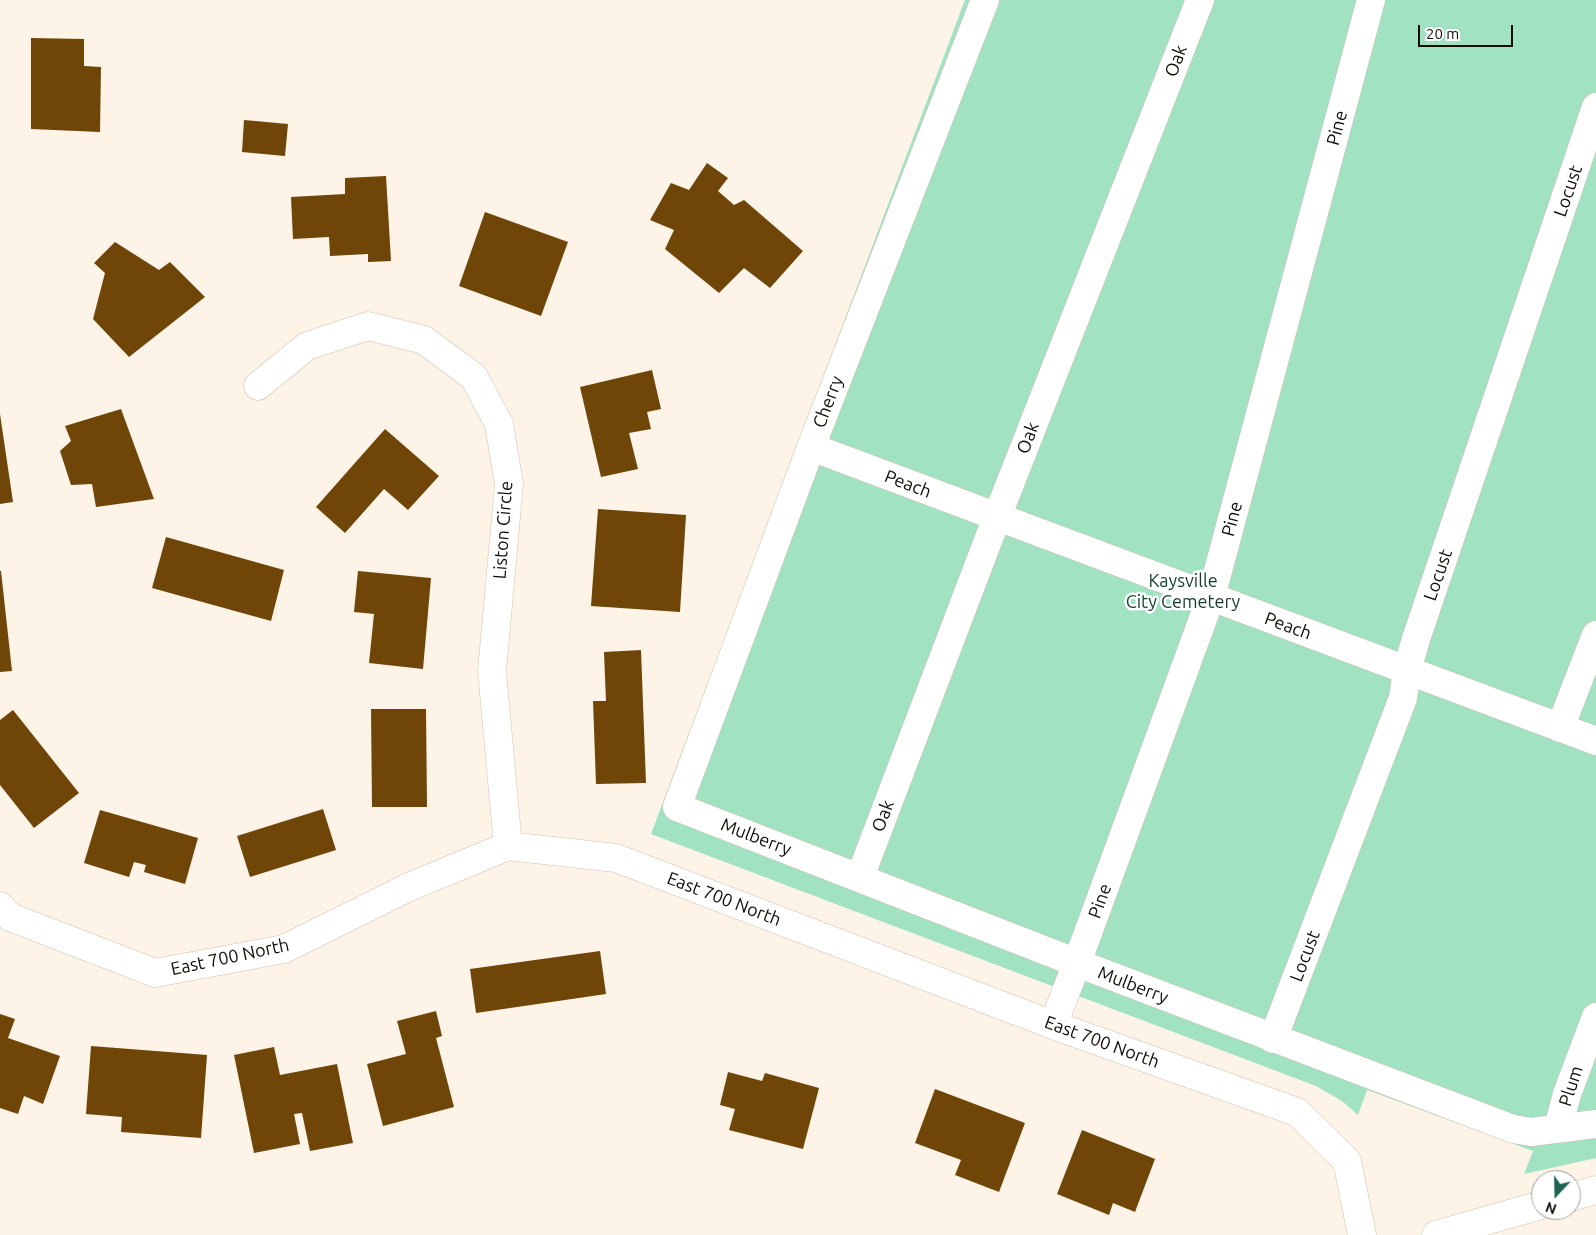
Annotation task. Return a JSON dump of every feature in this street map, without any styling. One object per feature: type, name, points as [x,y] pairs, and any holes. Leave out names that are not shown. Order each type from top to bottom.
[{"type":"street","name":"Cherry","points":[[676,807],[811,447],[985,0]]},
{"type":"street","name":"Oak","points":[[860,877],[997,517],[1200,0]]},
{"type":"street","name":"Pine","points":[[1053,1025],[1211,597],[1371,0]]},
{"type":"street","name":"Locust","points":[[1273,1039],[1403,698],[1406,670],[1596,108]]},
{"type":"street","name":"Liston Circle","points":[[258,386],[307,346],[368,326],[424,340],[474,377],[499,424],[508,484],[492,671],[508,846]]},
{"type":"street","name":"Peach","points":[[811,447],[1596,742]]},
{"type":"street","points":[[1560,728],[1596,634]]},
{"type":"street","name":"Mulberry","points":[[676,807],[1273,1039],[1513,1129],[1530,1132],[1596,1124]]},
{"type":"street","name":"East 700 North","points":[[5,912],[155,973],[284,949],[409,887],[508,846],[616,858],[1053,1025],[1297,1112],[1347,1161],[1362,1235]]},
{"type":"street","name":"Plum","points":[[1558,1128],[1567,1094],[1596,1017]]},
{"type":"street","points":[[1581,1194],[1596,1190]]},
{"type":"street","points":[[1436,1235],[1531,1208]]},
{"type":"green space","name":"Kaysville City Cemetery","points":[[965,0],[1596,0],[1596,1158],[1542,1170],[1531,1170],[1531,1172],[1524,1174],[1533,1151],[1367,1090],[1358,1115],[1342,1101],[1316,1086],[651,834]]},
{"type":"building","points":[[31,38],[84,39],[84,66],[101,67],[100,132],[31,129]]},
{"type":"building","points":[[244,120],[288,124],[285,156],[242,152]]},
{"type":"building","points":[[707,163],[728,178],[718,191],[734,205],[744,200],[803,251],[770,288],[744,268],[719,293],[665,249],[674,230],[650,220],[671,183],[689,190]]},
{"type":"building","points":[[386,176],[391,261],[368,262],[368,254],[330,256],[329,237],[293,239],[291,197],[345,194],[345,178]]},
{"type":"building","points":[[485,212],[568,242],[541,316],[459,286]]},
{"type":"building","points":[[115,242],[159,270],[170,262],[205,297],[129,357],[93,319],[105,273],[94,263]]},
{"type":"building","points":[[652,370],[661,409],[647,412],[651,429],[629,433],[638,469],[601,477],[580,387]]},
{"type":"building","points":[[121,409],[154,499],[96,507],[92,484],[71,485],[60,451],[71,441],[65,426]]},
{"type":"building","points":[[0,414],[13,502],[0,504]]},
{"type":"building","points":[[385,429],[439,476],[408,510],[384,489],[345,533],[316,507]]},
{"type":"building","points":[[598,509],[686,515],[680,612],[591,606]]},
{"type":"building","points":[[166,537],[284,570],[271,621],[152,588]]},
{"type":"building","points":[[0,571],[12,671],[0,672]]},
{"type":"building","points":[[358,571],[431,578],[423,669],[369,663],[374,614],[354,612]]},
{"type":"building","points":[[641,650],[646,783],[596,784],[593,701],[606,701],[604,652]]},
{"type":"building","points":[[371,709],[426,709],[427,807],[372,807]]},
{"type":"building","points":[[13,710],[79,793],[34,828],[0,785],[0,720]]},
{"type":"building","points":[[323,809],[336,850],[250,877],[237,836]]},
{"type":"building","points":[[100,810],[198,838],[185,884],[144,872],[146,865],[134,862],[129,877],[84,863]]},
{"type":"building","points":[[600,951],[606,994],[476,1013],[470,969]]},
{"type":"building","points":[[436,1011],[442,1036],[436,1038],[454,1107],[383,1126],[367,1064],[406,1054],[397,1021]]},
{"type":"building","points":[[0,1014],[15,1019],[8,1038],[60,1056],[43,1104],[24,1096],[18,1114],[0,1108]]},
{"type":"building","points":[[91,1046],[207,1055],[201,1138],[121,1132],[122,1117],[86,1114]]},
{"type":"building","points":[[274,1047],[280,1075],[337,1064],[353,1143],[310,1151],[302,1113],[294,1114],[300,1144],[254,1153],[234,1055]]},
{"type":"building","points":[[728,1072],[762,1081],[765,1073],[819,1088],[803,1149],[729,1130],[735,1109],[720,1105]]},
{"type":"building","points":[[935,1089],[1025,1123],[999,1192],[955,1175],[961,1160],[915,1143]]},
{"type":"building","points":[[1082,1130],[1155,1159],[1135,1212],[1113,1203],[1109,1215],[1057,1194]]}]
